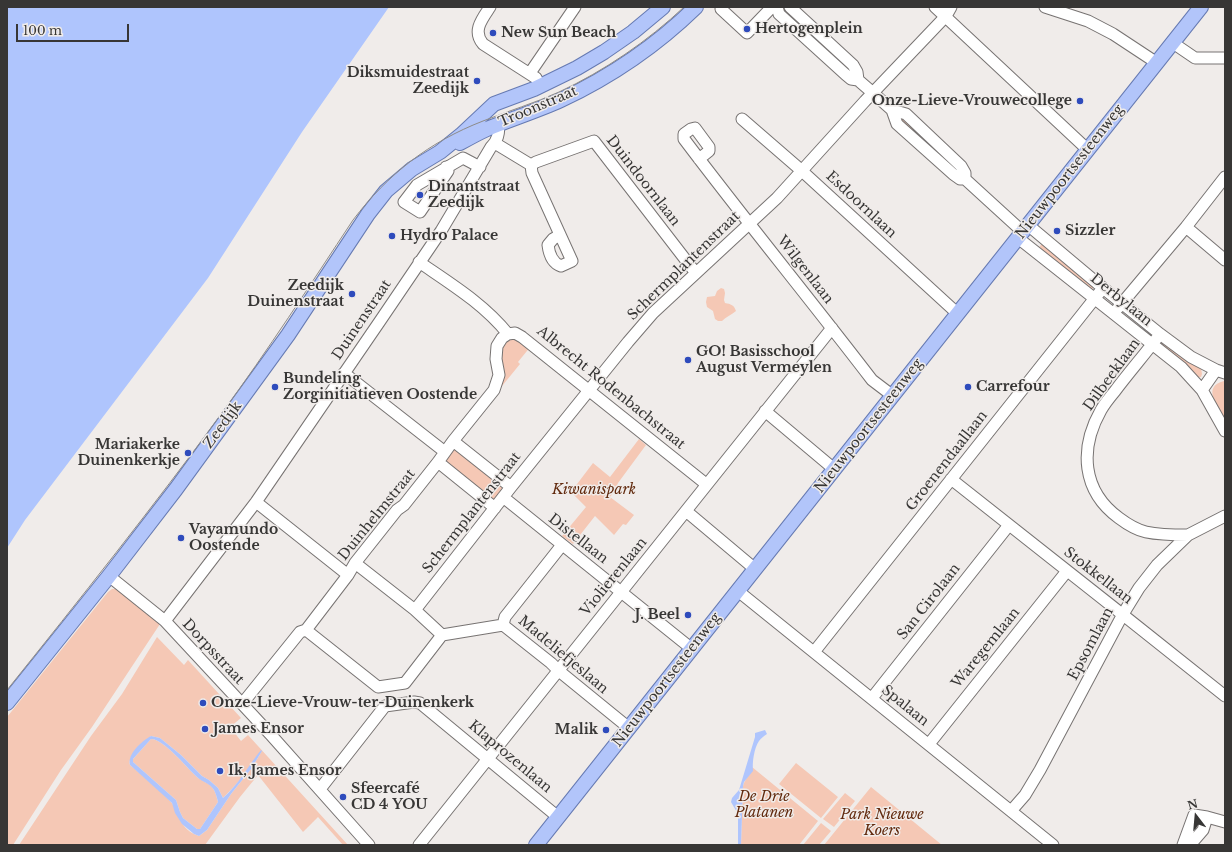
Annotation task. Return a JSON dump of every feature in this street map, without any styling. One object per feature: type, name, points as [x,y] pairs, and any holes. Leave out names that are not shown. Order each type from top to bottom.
[{"type":"main road","name":"Troonstraat","points":[[663,7],[633,32],[577,68],[518,96],[494,104],[485,112],[483,121],[492,127],[560,100],[599,80],[648,48],[696,7]]},
{"type":"main road","name":"Nieuwpoortsesteenweg","points":[[536,845],[1201,7]]},
{"type":"main road","name":"Zeedijk","points":[[7,702],[109,576],[231,415],[288,335],[379,198],[397,181],[440,152],[461,135],[485,112]]},
{"type":"main road","name":"Zeedijk","points":[[440,152],[492,127]]},
{"type":"street","points":[[490,7],[479,24],[478,34],[480,40],[483,44],[530,73],[536,78],[540,86]]},
{"type":"street","points":[[530,73],[575,7]]},
{"type":"street","points":[[721,9],[747,33],[772,7]]},
{"type":"street","points":[[777,7],[779,14],[850,79],[858,80],[892,110],[897,124],[953,174],[960,179],[965,179],[1023,232]]},
{"type":"street","points":[[790,7],[853,65],[857,72],[858,80]]},
{"type":"street","points":[[935,7],[948,12],[1088,150]]},
{"type":"street","points":[[1045,7],[1088,21],[1113,34],[1157,63]]},
{"type":"street","name":"Schermplantenstraat","points":[[415,610],[511,487],[653,313],[695,272],[750,224],[802,171],[948,12]]},
{"type":"street","points":[[1173,43],[1195,58],[1225,58]]},
{"type":"street","name":"Esdoornlaan","points":[[742,119],[802,171],[958,314]]},
{"type":"street","points":[[492,127],[487,143],[498,145],[531,165],[532,173],[560,235]]},
{"type":"street","name":"Duindoornlaan","points":[[531,165],[594,141],[695,272]]},
{"type":"street","name":"Duinenstraat","points":[[164,621],[256,502],[441,231],[493,145]]},
{"type":"street","points":[[446,167],[463,158],[480,167]]},
{"type":"street","name":"Wilgenlaan","points":[[699,159],[872,380],[893,396]]},
{"type":"street","points":[[1114,314],[1225,177]]},
{"type":"street","points":[[1186,227],[1225,260]]},
{"type":"street","name":"Derbylaan","points":[[1023,232],[1103,288],[1191,357],[1220,372]]},
{"type":"street","name":"Derbylaan","points":[[1023,232],[1095,299],[1181,367],[1202,390],[1225,431]]},
{"type":"street","name":"Albrecht Rodenbachstraat","points":[[419,262],[475,301],[492,316],[508,334],[515,334],[522,337],[706,484]]},
{"type":"street","name":"Groenendaallaan","points":[[814,652],[1103,288]]},
{"type":"street","name":"Violierenlaan","points":[[420,845],[764,411],[832,328]]},
{"type":"street","name":"Duinhelmstraat","points":[[242,704],[300,632],[306,630],[348,575],[355,563],[397,510],[404,505],[494,390],[499,375],[496,359],[496,346],[502,338],[508,334]]},
{"type":"street","name":"Dilbeeklaan","points":[[1160,334],[1101,410],[1091,430],[1087,445],[1087,465],[1092,484],[1101,502],[1112,513],[1127,524],[1145,532],[1168,535],[1188,535]]},
{"type":"street","points":[[1202,390],[1220,372]]},
{"type":"street","points":[[344,373],[445,452]]},
{"type":"street","points":[[764,411],[834,469]]},
{"type":"street","points":[[453,441],[511,487]]},
{"type":"street","points":[[438,462],[495,508]]},
{"type":"street","name":"Stokkellaan","points":[[952,479],[1225,696]]},
{"type":"street","name":"Distellaan","points":[[503,497],[692,649]]},
{"type":"street","points":[[256,502],[348,575]]},
{"type":"street","points":[[686,511],[755,569]]},
{"type":"street","name":"Epsomlaan","points":[[1011,811],[1025,795],[1040,770],[1123,614],[1140,588],[1157,565],[1188,535],[1225,516]]},
{"type":"street","name":"San Cirolaan","points":[[872,698],[1009,525]]},
{"type":"street","points":[[503,625],[505,617],[562,545]]},
{"type":"street","points":[[306,630],[378,687],[405,683],[442,635],[415,610],[355,563]]},
{"type":"street","name":"Waregemlaan","points":[[929,744],[1067,571]]},
{"type":"street","name":"Dorpsstraat","points":[[109,576],[164,621],[320,789],[369,845]]},
{"type":"street","name":"Spalaan","points":[[738,591],[1053,845]]},
{"type":"street","name":"Madeliefjeslaan","points":[[442,635],[503,625],[551,662],[559,671],[629,728]]},
{"type":"street","points":[[398,685],[401,703]]},
{"type":"street","name":"Klaprozenlaan","points":[[320,789],[385,706],[414,702],[420,703],[480,751],[488,760],[558,817]]},
{"type":"street","points":[[1183,845],[1194,815],[1225,822]]},
{"type":"street","points":[[1190,845],[1203,830],[1206,817]]},
{"type":"green space","points":[[779,7],[785,7],[849,66],[853,74]]},
{"type":"green space","points":[[898,114],[959,169],[961,174],[899,121]]},
{"type":"green space","points":[[1044,242],[1094,287],[1091,290],[1037,249]]},
{"type":"green space","points":[[721,288],[724,289],[725,303],[732,305],[736,311],[722,321],[718,321],[715,319],[713,311],[707,307],[706,302],[707,297],[715,296],[717,291]]},
{"type":"green space","points":[[512,336],[531,346],[518,362],[520,364],[498,391],[498,346]]},
{"type":"green space","points":[[1162,341],[1201,368],[1201,377],[1197,377],[1160,344]]},
{"type":"green space","points":[[1224,381],[1225,419],[1213,397],[1212,392],[1213,388],[1217,384]]},
{"type":"green space","name":"Kiwanispark","points":[[639,439],[646,445],[618,483],[610,497],[634,515],[626,525],[623,524],[614,535],[595,516],[573,544],[562,536],[586,507],[571,492],[593,463],[610,477]]},
{"type":"green space","points":[[454,448],[505,487],[494,501],[447,466],[444,460]]},
{"type":"green space","points":[[112,589],[118,589],[160,624],[92,727],[61,770],[13,845],[7,845],[7,717]]},
{"type":"green space","points":[[157,637],[184,665],[188,660],[241,718],[230,727],[241,741],[248,735],[348,845],[343,845],[318,817],[303,832],[258,775],[205,845],[19,845],[91,736],[122,694]],"holes":[[[151,736],[160,738],[181,755],[202,776],[218,788],[223,798],[245,775],[262,751],[251,769],[231,794],[207,830],[199,836],[192,833],[183,825],[170,801],[130,765],[133,753]]]},
{"type":"green space","points":[[151,739],[156,740],[169,749],[197,777],[214,790],[218,802],[200,829],[197,829],[183,818],[176,800],[133,762],[133,759]]},
{"type":"green space","name":"De Drie Platanen","points":[[796,763],[838,797],[821,818],[779,784]]},
{"type":"green space","name":"De Drie Platanen","points":[[752,767],[818,821],[799,845],[741,845],[743,786]]},
{"type":"green space","name":"Park Nieuwe Koers","points":[[871,787],[942,845],[824,845]]},
{"type":"green space","points":[[845,793],[855,801],[834,827],[823,819]]},
{"type":"green space","points":[[821,823],[831,831],[819,845],[803,845]]},
{"type":"water","points":[[7,7],[389,7],[302,132],[208,278],[25,520],[7,548]]},
{"type":"water","points":[[765,730],[767,734],[757,744],[753,760],[753,771],[744,782],[743,786],[741,845],[738,845],[738,814],[731,802],[732,798],[739,790],[755,733]]},
{"type":"water","points":[[151,736],[160,738],[181,755],[202,776],[218,788],[223,798],[239,781],[261,750],[262,751],[251,769],[231,794],[207,830],[199,836],[194,834],[182,824],[175,813],[172,803],[130,765],[133,752]],"holes":[[[151,739],[156,740],[169,749],[197,777],[210,786],[216,794],[218,802],[200,829],[197,829],[183,818],[176,800],[133,762],[133,759]]]},
{"type":"tram line","points":[[7,690],[170,483],[256,365],[353,220],[380,188],[427,149],[463,129],[550,96],[576,84],[609,65],[656,32],[684,7]]},
{"type":"place","name":"Hertogenplein","points":[[747,29]]},
{"type":"place","name":"New Sun Beach","points":[[493,33]]},
{"type":"place","name":"Diksmuidestraat Zeedijk","points":[[477,81]]},
{"type":"place","name":"Onze-Lieve-Vrouwecollege","points":[[1080,101]]},
{"type":"place","name":"Dinantstraat Zeedijk","points":[[420,195]]},
{"type":"place","name":"Sizzler","points":[[1057,231]]},
{"type":"place","name":"Hydro Palace","points":[[392,236]]},
{"type":"place","name":"Zeedijk Duinenstraat","points":[[352,294]]},
{"type":"place","name":"GO! Basisschool August Vermeylen","points":[[688,360]]},
{"type":"place","name":"Bundeling Zorginitiatieven Oostende","points":[[275,387]]},
{"type":"place","name":"Carrefour","points":[[968,387]]},
{"type":"place","name":"Mariakerke Duinenkerkje","points":[[188,453]]},
{"type":"place","name":"Vayamundo Oostende","points":[[181,538]]},
{"type":"place","name":"J. Beel","points":[[688,615]]},
{"type":"place","name":"Onze-Lieve-Vrouw-ter-Duinenkerk","points":[[203,703]]},
{"type":"place","name":"James Ensor","points":[[205,729]]},
{"type":"place","name":"Malik","points":[[606,730]]},
{"type":"place","name":"Ik, James Ensor","points":[[220,771]]},
{"type":"place","name":"Sfeercafé CD 4 YOU","points":[[343,797]]}]
